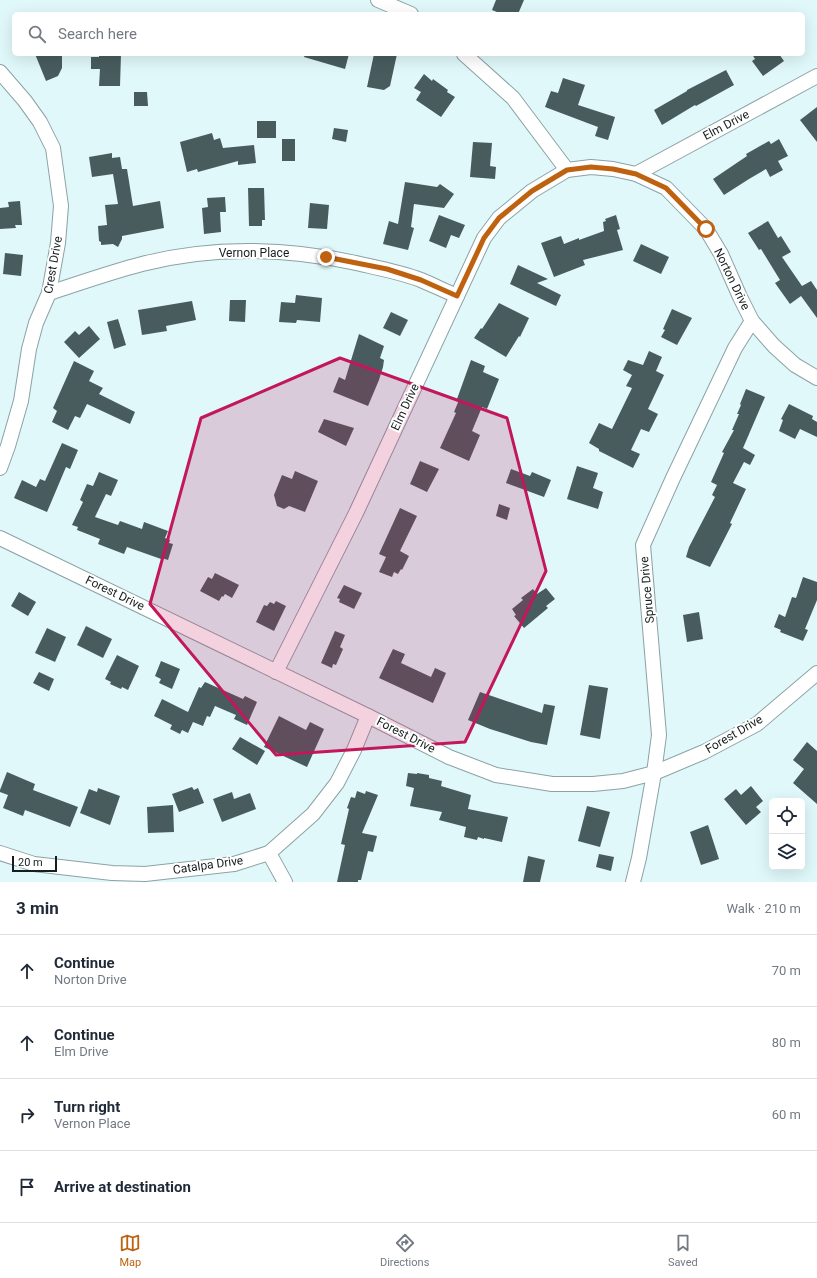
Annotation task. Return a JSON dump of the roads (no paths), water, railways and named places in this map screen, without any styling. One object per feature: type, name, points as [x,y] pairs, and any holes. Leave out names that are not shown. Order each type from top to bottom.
[{"type":"street","points":[[378,0],[407,12]]},
{"type":"street","points":[[466,56],[512,98],[567,170]]},
{"type":"street","name":"Crest Drive","points":[[0,72],[40,122],[54,148],[61,206],[58,243],[49,293],[36,323],[29,349],[21,401],[0,468]]},
{"type":"street","name":"Elm Drive","points":[[636,174],[817,76]]},
{"type":"street","name":"Norton Drive","points":[[567,170],[591,167],[613,169],[636,174],[666,188],[706,229],[721,254],[752,321],[774,346],[795,365],[817,378]]},
{"type":"street","name":"Elm Drive","points":[[276,672],[356,513],[484,238],[499,218],[532,191],[567,170]]},
{"type":"street","name":"Vernon Place","points":[[49,293],[143,264],[187,256],[229,251],[259,250],[326,257],[387,269],[421,280],[457,296]]},
{"type":"street","name":"Spruce Drive","points":[[633,882],[639,858],[659,735],[643,545],[673,478],[736,348],[752,321]]},
{"type":"street","name":"Forest Drive","points":[[0,538],[368,716],[449,757],[496,775],[552,784],[593,784],[623,781],[654,773],[704,752],[757,724],[817,673]]},
{"type":"street","name":"Catalpa Drive","points":[[0,853],[34,864],[112,873],[145,874],[234,864],[269,853],[313,814],[337,783],[354,750],[368,716]]},
{"type":"street","points":[[269,853],[285,882]]}]
